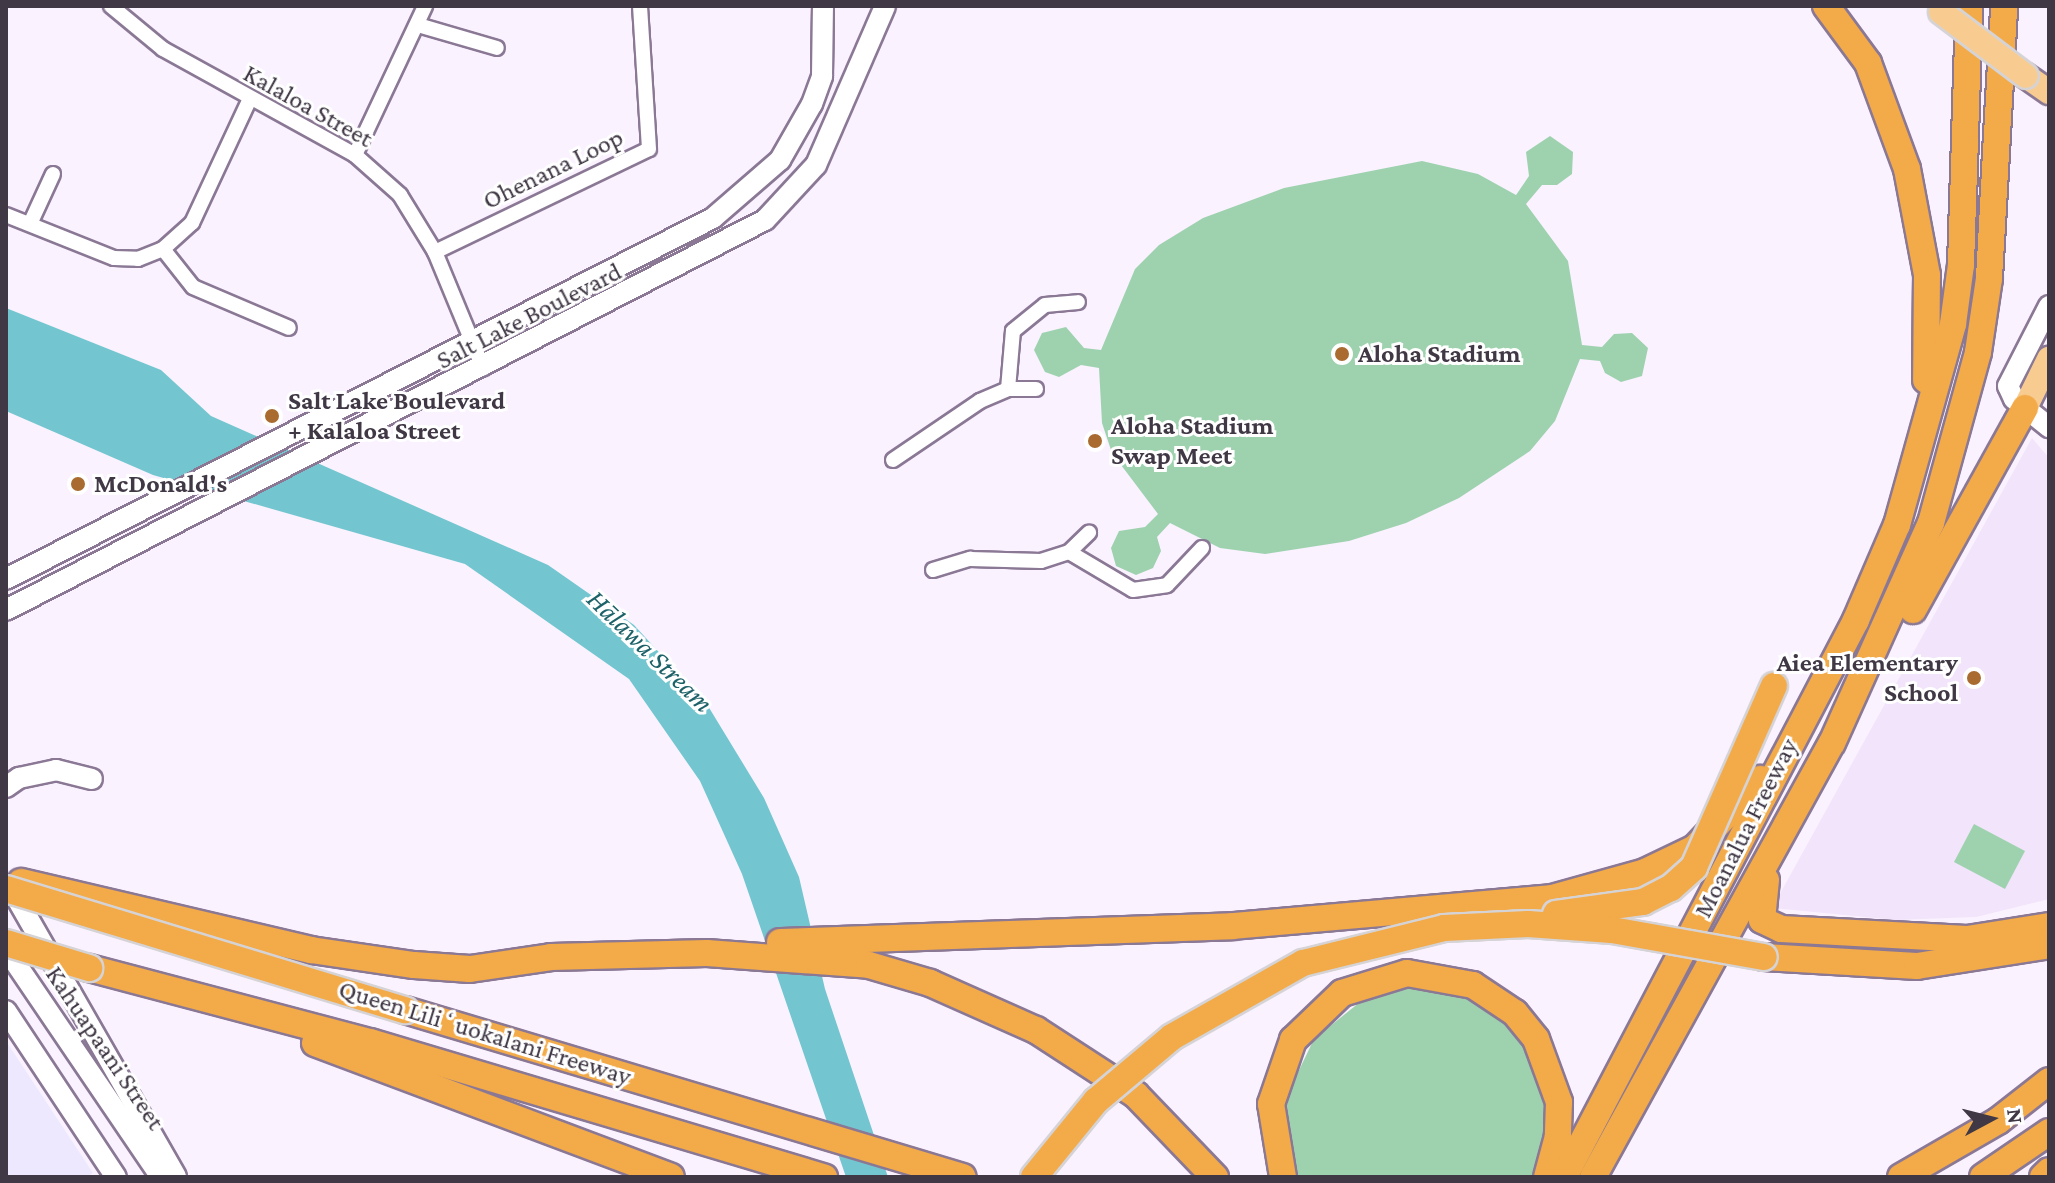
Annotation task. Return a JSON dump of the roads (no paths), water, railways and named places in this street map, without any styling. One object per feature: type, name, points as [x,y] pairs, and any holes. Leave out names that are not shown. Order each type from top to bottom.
[{"type":"highway","points":[[1826,6],[1868,63],[1907,169],[1924,260],[1928,359],[1914,473]]},
{"type":"highway","points":[[1832,743],[1911,579],[1975,366],[1989,278],[2004,6]]},
{"type":"highway","points":[[1914,473],[1953,324],[1961,265],[1969,8]]},
{"type":"highway","points":[[1832,743],[1893,647],[2025,408]]},
{"type":"highway","name":"Moanalua Freeway","points":[[1564,1177],[1856,620],[1914,473]]},
{"type":"highway","points":[[1034,1177],[1096,1101],[1172,1037],[1232,999],[1303,963],[1444,928],[1612,908],[1671,888],[1694,867],[1774,686]]},
{"type":"highway","points":[[6,879],[311,950],[470,969],[551,957],[837,950],[1233,926],[1552,898],[1597,889],[1695,848],[1747,797],[1802,721]]},
{"type":"highway","name":"Moanalua Freeway","points":[[1593,1177],[1832,743]]},
{"type":"highway","points":[[1770,857],[1761,915],[1773,927],[1922,940],[2049,926]]},
{"type":"highway","name":"Queen Liliʻuokalani Freeway","points":[[6,889],[963,1177]]},
{"type":"highway","points":[[1444,928],[1612,930],[1764,957],[1917,966],[2049,945]]},
{"type":"highway","name":"Queen Liliʻuokalani Freeway","points":[[6,946],[360,1049],[824,1177]]},
{"type":"highway","points":[[837,950],[930,983],[1001,1013],[1136,1095],[1215,1177]]},
{"type":"highway","points":[[1283,1177],[1272,1139],[1271,1104],[1293,1040],[1342,993],[1407,973],[1473,985],[1515,1013],[1536,1039],[1559,1102],[1558,1136],[1547,1177]]},
{"type":"highway","points":[[360,1049],[671,1177]]},
{"type":"highway","points":[[1901,1177],[1998,1121],[2049,1081]]},
{"type":"highway","points":[[1601,1177],[1647,1082]]},
{"type":"highway","points":[[1983,1177],[2049,1132]]},
{"type":"highway","points":[[2043,1177],[2049,1171]]},
{"type":"main road","name":"Salt Lake Boulevard","points":[[6,579],[713,218],[751,191],[780,160],[812,104],[822,76],[823,6]]},
{"type":"main road","name":"Salt Lake Boulevard","points":[[6,610],[483,368],[765,220],[816,165],[885,6]]},
{"type":"main road","points":[[1935,8],[2049,92]]},
{"type":"main road","points":[[2049,306],[2009,377],[2011,395],[2049,427]]},
{"type":"main road","points":[[2025,408],[2049,359]]},
{"type":"main road","points":[[6,787],[19,778],[56,770],[92,779]]},
{"type":"main road","points":[[6,879],[176,1177]]},
{"type":"main road","name":"Kahuapaani Street","points":[[6,946],[161,1177]]},
{"type":"main road","points":[[6,1011],[116,1177]]},
{"type":"street","name":"Kalaloa Street","points":[[111,6],[163,49],[249,101],[355,155],[400,195],[435,252],[476,341],[483,368]]},
{"type":"street","points":[[355,155],[425,6]]},
{"type":"street","name":"Ohenana Loop","points":[[435,252],[649,149],[640,6]]},
{"type":"street","points":[[418,25],[497,48]]},
{"type":"street","points":[[6,215],[114,258],[138,259],[163,249],[192,223],[249,101]]},
{"type":"street","points":[[30,224],[53,174]]},
{"type":"street","points":[[163,249],[193,287],[289,328]]},
{"type":"street","points":[[1008,389],[1013,331],[1045,305],[1078,302]]},
{"type":"street","points":[[893,460],[958,414],[1008,389],[1036,389]]},
{"type":"street","points":[[933,570],[970,559],[1041,561],[1069,552],[1089,533]]},
{"type":"street","points":[[1069,552],[1133,590],[1167,585],[1202,548]]},
{"type":"water","name":"Hālawa Stream","points":[[6,308],[161,370],[211,416],[548,565],[634,625],[708,706],[764,798],[799,877],[825,989],[888,1177],[846,1177],[742,874],[700,781],[629,679],[465,564],[153,475],[6,411]]},
{"type":"place","name":"Aloha Stadium","points":[[1342,354]]},
{"type":"place","name":"Salt Lake Boulevard + Kalaloa Street","points":[[272,416]]},
{"type":"place","name":"Aloha Stadium Swap Meet","points":[[1095,441]]},
{"type":"place","name":"McDonald's","points":[[78,484]]},
{"type":"place","name":"Aiea Elementary School","points":[[1974,678]]}]
